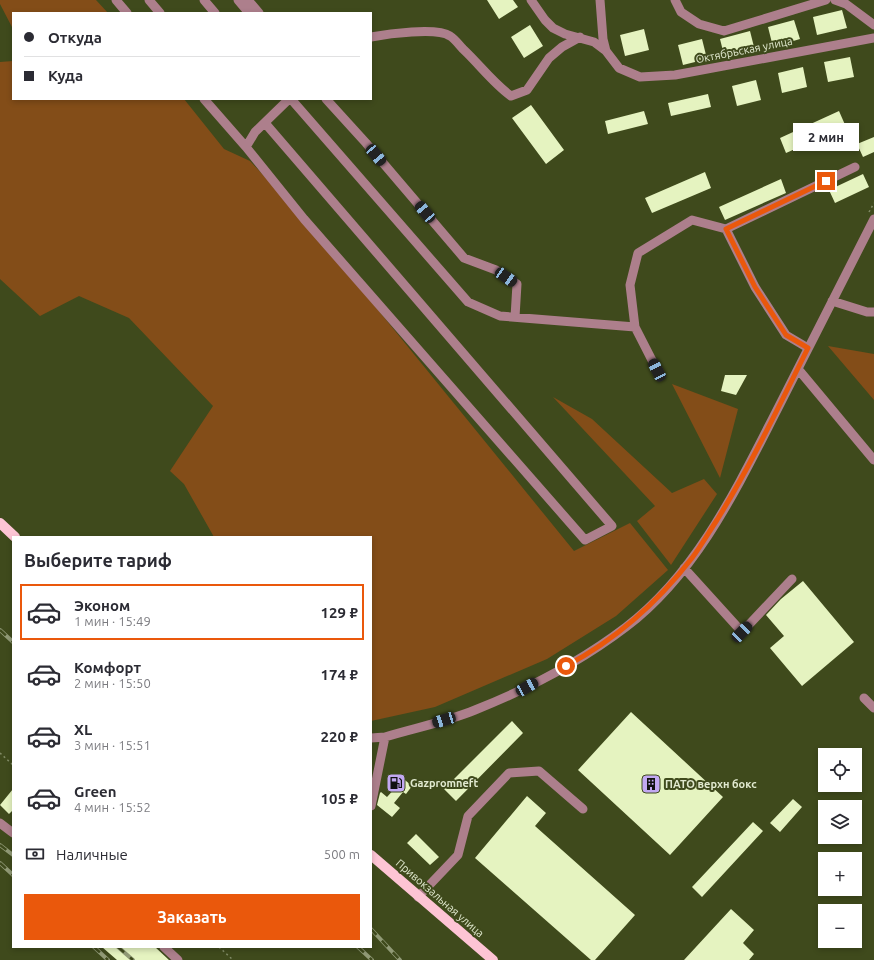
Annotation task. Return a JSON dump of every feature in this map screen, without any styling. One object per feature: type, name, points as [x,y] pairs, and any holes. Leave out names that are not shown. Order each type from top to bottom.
[{"type":"main road","points":[[0,523],[14,536]]},
{"type":"main road","name":"Привокзальная улица","points":[[372,856],[493,960]]},
{"type":"street","points":[[116,0],[126,12]]},
{"type":"street","points":[[149,0],[159,12]]},
{"type":"street","points":[[204,0],[214,12]]},
{"type":"street","points":[[238,0],[248,12]]},
{"type":"street","points":[[248,0],[258,12]]},
{"type":"street","points":[[531,0],[545,20],[553,28],[565,34],[594,42],[606,52]]},
{"type":"street","points":[[600,0],[603,39],[606,52]]},
{"type":"street","points":[[675,0],[681,12],[699,24],[724,31],[826,0]]},
{"type":"street","points":[[835,0],[846,4],[874,25]]},
{"type":"street","points":[[372,37],[391,34],[438,32],[450,36],[478,64],[497,86],[511,96],[527,90],[549,58],[562,47],[580,37]]},
{"type":"street","name":"Октябрьская улица","points":[[606,52],[619,68],[640,77],[675,75],[874,38]]},
{"type":"street","points":[[205,100],[246,147],[304,219],[585,540],[612,526],[264,123]]},
{"type":"street","points":[[246,147],[264,123],[289,100]]},
{"type":"street","points":[[291,100],[468,302],[500,316],[635,327]]},
{"type":"street","points":[[327,100],[366,143],[464,258],[496,270],[517,284],[515,317]]},
{"type":"street","points":[[657,370],[635,327],[630,285],[638,253],[692,220],[726,229],[855,167]]},
{"type":"street","points":[[372,738],[385,737],[473,711],[527,687],[579,659],[627,626],[662,593],[693,557],[737,487],[832,301],[871,217]]},
{"type":"street","points":[[726,229],[755,287],[786,335],[808,348]]},
{"type":"street","points":[[832,301],[866,312],[874,312]]},
{"type":"street","points":[[798,369],[874,460]]},
{"type":"street","points":[[684,568],[742,632],[792,579]]},
{"type":"street","points":[[864,698],[874,708]]},
{"type":"street","points":[[372,801],[385,737]]},
{"type":"street","points":[[418,896],[458,855],[468,816],[509,773],[539,771],[583,809]]},
{"type":"street","points":[[0,823],[12,832]]},
{"type":"street","points":[[165,948],[178,960]]},
{"type":"path","points":[[871,217],[874,203]]},
{"type":"path","points":[[0,753],[12,764]]},
{"type":"path","points":[[220,948],[233,960]]},
{"type":"shaded area","points":[[0,0],[96,0],[107,12],[12,12],[12,27],[0,4]]},
{"type":"shaded area","points":[[12,61],[12,100],[185,100],[224,149],[250,161],[304,219],[574,551],[630,523],[668,570],[616,616],[547,659],[435,707],[372,721],[372,536],[213,536],[184,484],[170,471],[213,406],[129,318],[79,296],[40,316],[0,279],[0,62]]},
{"type":"shaded area","points":[[828,346],[874,354],[874,400]]},
{"type":"shaded area","points":[[672,384],[738,409],[720,478]]},
{"type":"shaded area","points":[[553,397],[592,419],[672,493],[704,479],[717,494],[671,565],[637,521],[655,506]]},
{"type":"building","points":[[487,0],[513,0],[518,7],[499,19]]},
{"type":"building","points":[[842,10],[847,28],[817,35],[813,17]]},
{"type":"building","points":[[794,20],[800,39],[773,47],[768,27]]},
{"type":"building","points":[[530,25],[543,46],[524,58],[511,37]]},
{"type":"building","points":[[644,29],[649,50],[625,56],[620,35]]},
{"type":"building","points":[[750,31],[755,51],[725,59],[720,39]]},
{"type":"building","points":[[702,39],[707,59],[683,65],[678,45]]},
{"type":"building","points":[[850,57],[854,77],[828,82],[824,62]]},
{"type":"building","points":[[803,67],[807,87],[782,93],[778,73]]},
{"type":"building","points":[[756,80],[761,100],[737,106],[732,86]]},
{"type":"building","points":[[708,94],[711,107],[671,116],[668,103]]},
{"type":"building","points":[[531,105],[564,150],[546,164],[512,118]]},
{"type":"building","points":[[644,111],[648,124],[608,134],[605,121]]},
{"type":"building","points":[[839,111],[846,127],[786,153],[780,138]]},
{"type":"building","points":[[874,137],[874,152],[863,157],[857,144]]},
{"type":"building","points":[[705,172],[711,188],[652,213],[645,198]]},
{"type":"building","points":[[863,174],[869,187],[835,203],[829,190]]},
{"type":"building","points":[[781,179],[786,193],[725,220],[719,207]]},
{"type":"building","points":[[725,375],[747,375],[736,395],[721,391]]},
{"type":"building","points":[[803,581],[854,642],[802,686],[770,648],[784,636],[766,615],[781,599]]},
{"type":"building","name":"ПАТО верхн бокс","points":[[631,712],[723,797],[670,855],[578,770]]},
{"type":"building","points":[[512,721],[523,733],[456,801],[444,789]]},
{"type":"building","points":[[399,775],[412,786],[406,794],[403,792],[394,803],[400,808],[392,817],[377,805],[381,792],[387,797],[397,786],[393,782]]},
{"type":"building","points":[[12,790],[12,811],[9,814],[0,805]]},
{"type":"building","points":[[527,796],[546,813],[535,826],[635,915],[595,960],[591,960],[475,858]]},
{"type":"building","points":[[793,799],[802,807],[780,832],[770,823]]},
{"type":"building","points":[[753,822],[763,831],[702,897],[692,887]]},
{"type":"building","points":[[416,834],[439,857],[430,865],[407,843]]},
{"type":"building","points":[[731,909],[754,930],[743,943],[754,954],[749,960],[684,960]]},
{"type":"building","points":[[103,948],[156,948],[169,960],[117,960]]},
{"type":"railway","points":[[0,630],[12,641]]},
{"type":"railway","points":[[0,845],[12,854]]},
{"type":"railway","points":[[0,863],[12,874]]},
{"type":"railway","points":[[372,930],[400,960]]},
{"type":"railway","points":[[95,948],[108,960]]},
{"type":"railway","points":[[119,948],[133,960]]},
{"type":"railway","points":[[359,948],[372,960]]},
{"type":"place","name":"Gazpromneft","points":[[396,783]]},
{"type":"place","name":"ПАТО верхн бокс","points":[[651,784]]},
{"type":"route","points":[[566,666],[579,659],[627,626],[662,593],[693,557],[737,487],[808,348],[786,335],[755,287],[726,229],[826,181]]}]
